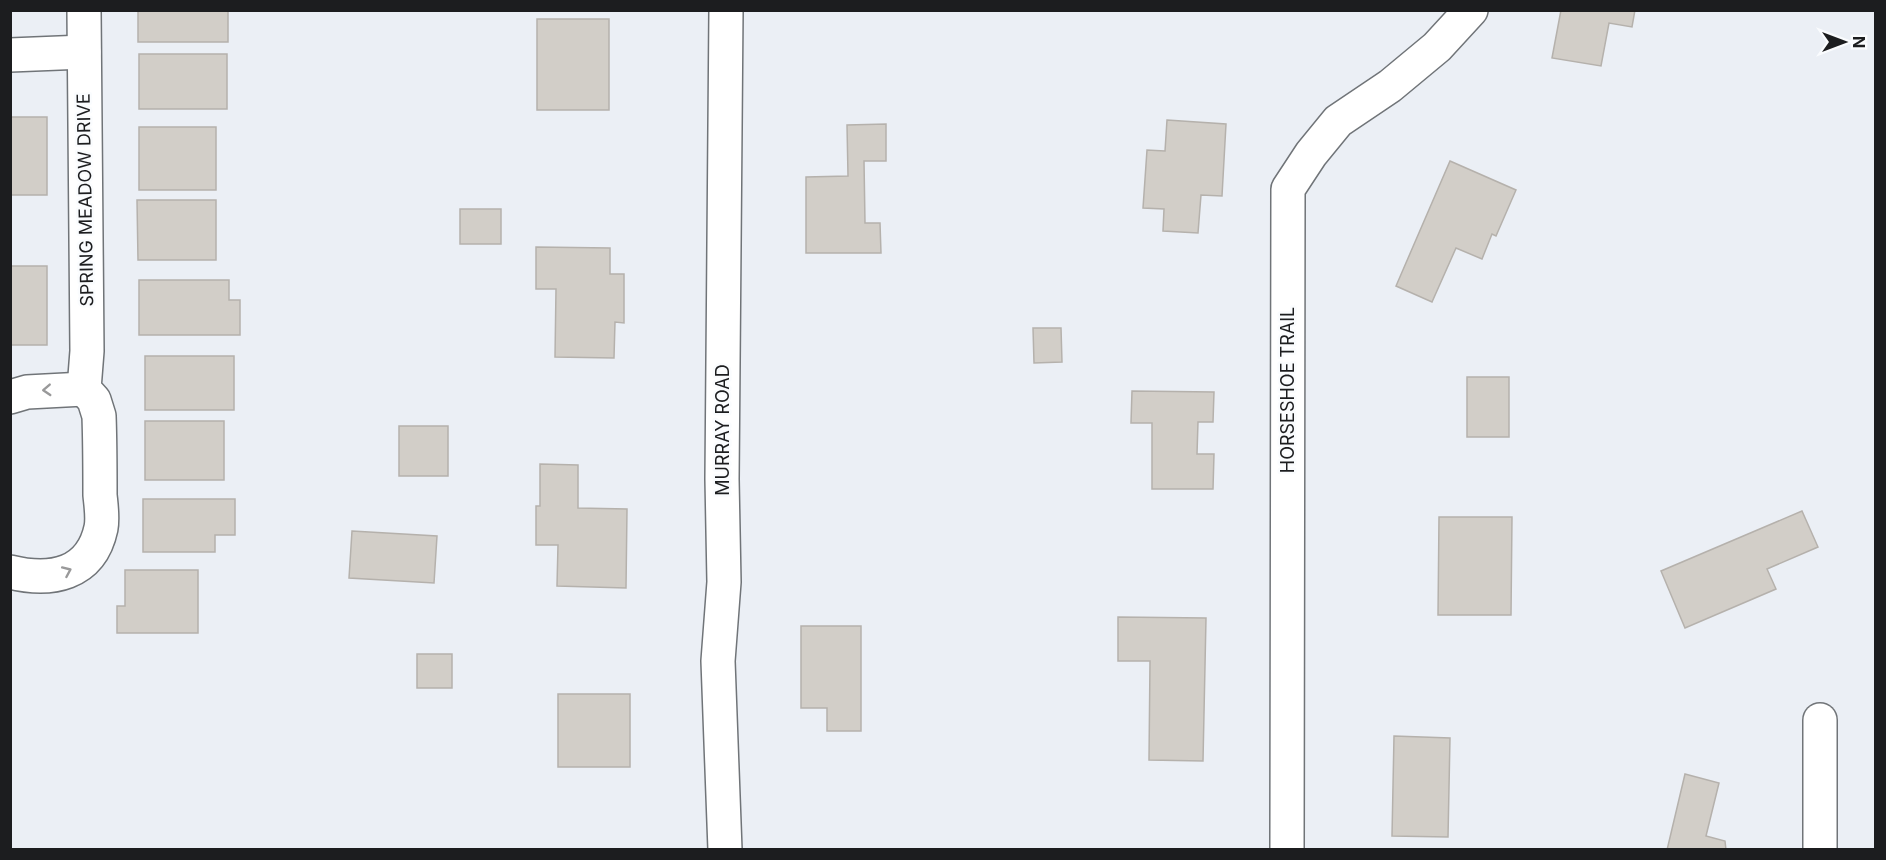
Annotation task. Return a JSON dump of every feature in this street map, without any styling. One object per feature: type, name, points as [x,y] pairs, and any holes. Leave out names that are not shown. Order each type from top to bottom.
[{"type":"street","name":"SPRING MEADOW DRIVE","points":[[84,10],[87,339],[84,389]]},
{"type":"street","name":"MURRAY ROAD","points":[[725,849],[718,662],[724,582],[722,479],[726,10]]},
{"type":"street","name":"HORSESHOE TRAIL","points":[[1287,849],[1288,189],[1311,154],[1338,121],[1390,86],[1437,47],[1471,10]]},
{"type":"street","points":[[10,55],[84,52]]},
{"type":"street","points":[[10,397],[27,392],[84,389],[94,400],[99,416],[101,527],[92,551],[78,567],[60,575],[26,576],[10,572]]},
{"type":"street","points":[[1820,720],[1820,849]]},
{"type":"building","points":[[138,10],[228,10],[228,42],[138,42]]},
{"type":"building","points":[[1561,10],[1635,10],[1632,27],[1609,23],[1601,66],[1552,58]]},
{"type":"building","points":[[537,19],[609,19],[609,110],[537,110]]},
{"type":"building","points":[[139,54],[227,54],[227,109],[139,109]]},
{"type":"building","points":[[10,117],[47,117],[47,195],[10,195]]},
{"type":"building","points":[[1167,120],[1226,124],[1222,196],[1201,195],[1198,233],[1163,231],[1164,209],[1143,208],[1147,150],[1165,151]]},
{"type":"building","points":[[886,124],[886,161],[864,161],[865,223],[880,223],[881,253],[806,253],[806,177],[848,176],[847,125]]},
{"type":"building","points":[[139,127],[216,127],[216,190],[139,190]]},
{"type":"building","points":[[1450,161],[1516,190],[1496,236],[1492,234],[1482,259],[1456,248],[1432,302],[1396,286]]},
{"type":"building","points":[[137,200],[216,200],[216,260],[138,260]]},
{"type":"building","points":[[460,209],[501,209],[501,244],[460,244]]},
{"type":"building","points":[[536,247],[610,248],[610,274],[624,274],[624,323],[615,322],[614,358],[555,357],[556,289],[536,289]]},
{"type":"building","points":[[10,266],[47,266],[47,345],[10,345]]},
{"type":"building","points":[[139,280],[229,280],[229,300],[240,300],[240,335],[139,335]]},
{"type":"building","points":[[1033,328],[1061,328],[1062,362],[1034,363]]},
{"type":"building","points":[[145,356],[234,356],[234,410],[145,410]]},
{"type":"building","points":[[1467,377],[1509,377],[1509,437],[1467,437]]},
{"type":"building","points":[[1132,391],[1214,392],[1213,422],[1198,422],[1197,454],[1214,454],[1213,489],[1152,489],[1152,423],[1131,423]]},
{"type":"building","points":[[145,421],[224,421],[224,480],[145,480]]},
{"type":"building","points":[[399,426],[448,426],[448,476],[399,476]]},
{"type":"building","points":[[540,464],[578,465],[578,508],[627,509],[626,588],[557,586],[558,545],[536,545],[536,506],[540,506]]},
{"type":"building","points":[[143,499],[235,499],[235,535],[215,535],[215,552],[143,552]]},
{"type":"building","points":[[1802,511],[1818,547],[1767,569],[1776,589],[1685,628],[1661,571]]},
{"type":"building","points":[[1439,517],[1512,517],[1511,615],[1438,615]]},
{"type":"building","points":[[352,531],[437,536],[434,583],[349,578]]},
{"type":"building","points":[[125,570],[198,570],[198,633],[117,633],[117,606],[125,606]]},
{"type":"building","points":[[1118,617],[1206,618],[1203,761],[1149,760],[1150,661],[1118,661]]},
{"type":"building","points":[[801,626],[861,626],[861,731],[827,731],[827,708],[801,708]]},
{"type":"building","points":[[417,654],[452,654],[452,688],[417,688]]},
{"type":"building","points":[[558,694],[630,694],[630,767],[558,767]]},
{"type":"building","points":[[1394,736],[1450,738],[1448,837],[1392,836]]},
{"type":"building","points":[[1685,774],[1719,783],[1706,836],[1725,841],[1726,850],[1667,850]]}]
